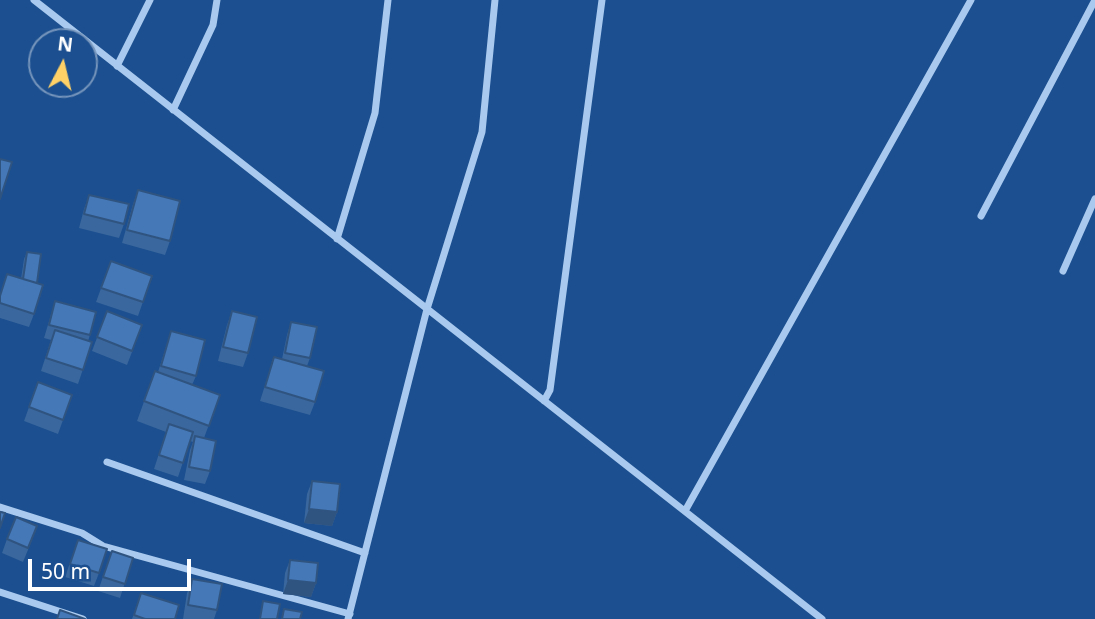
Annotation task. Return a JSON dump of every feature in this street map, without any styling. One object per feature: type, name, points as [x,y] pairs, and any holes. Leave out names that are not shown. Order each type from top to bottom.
[{"type":"street","points":[[34,0],[822,619]]},
{"type":"street","points":[[117,66],[150,0]]},
{"type":"street","points":[[173,110],[213,25],[217,0]]},
{"type":"street","points":[[337,239],[375,113],[388,0]]},
{"type":"street","points":[[0,507],[82,533],[103,546],[349,616],[427,309],[482,132],[495,0]]},
{"type":"street","points":[[544,401],[550,390],[602,0]]},
{"type":"street","points":[[685,511],[971,0]]},
{"type":"street","points":[[981,216],[1095,0]]},
{"type":"street","points":[[1063,271],[1095,199]]},
{"type":"street","points":[[107,462],[365,553]]},
{"type":"street","points":[[0,592],[83,619]]},
{"type":"building","points":[[0,159],[12,162],[0,199]]},
{"type":"building","points":[[138,190],[180,201],[170,241],[127,230]]},
{"type":"building","points":[[89,195],[129,204],[124,224],[84,214]]},
{"type":"building","points":[[27,252],[41,254],[37,283],[23,279]]},
{"type":"building","points":[[111,261],[152,276],[143,302],[101,288]]},
{"type":"building","points":[[7,274],[43,285],[34,314],[0,303]]},
{"type":"building","points":[[55,301],[96,312],[90,335],[49,325]]},
{"type":"building","points":[[107,311],[142,325],[132,351],[97,337]]},
{"type":"building","points":[[232,311],[257,317],[248,353],[223,347]]},
{"type":"building","points":[[291,322],[317,327],[310,358],[285,353]]},
{"type":"building","points":[[55,330],[92,342],[83,370],[46,358]]},
{"type":"building","points":[[171,331],[205,340],[196,376],[161,366]]},
{"type":"building","points":[[274,357],[324,371],[315,402],[265,387]]},
{"type":"building","points":[[155,371],[220,395],[209,426],[144,401]]},
{"type":"building","points":[[38,382],[72,395],[63,420],[29,407]]},
{"type":"building","points":[[169,424],[193,432],[183,463],[159,455]]},
{"type":"building","points":[[195,436],[216,441],[210,471],[189,467]]},
{"type":"building","points":[[312,481],[340,484],[337,512],[309,509]]},
{"type":"building","points":[[0,512],[5,513],[0,528]]},
{"type":"building","points":[[16,517],[37,526],[28,548],[7,539]]},
{"type":"building","points":[[78,540],[107,549],[99,573],[70,564]]},
{"type":"building","points":[[112,551],[133,558],[125,584],[103,577]]},
{"type":"building","points":[[290,560],[318,563],[316,583],[288,580]]},
{"type":"building","points":[[192,579],[222,584],[217,610],[188,605]]},
{"type":"building","points":[[141,593],[179,605],[175,619],[145,619],[134,615]]},
{"type":"building","points":[[263,601],[280,604],[277,619],[260,619]]},
{"type":"building","points":[[284,609],[302,612],[300,619],[282,619]]},
{"type":"building","points":[[60,610],[85,619],[57,619]]}]
